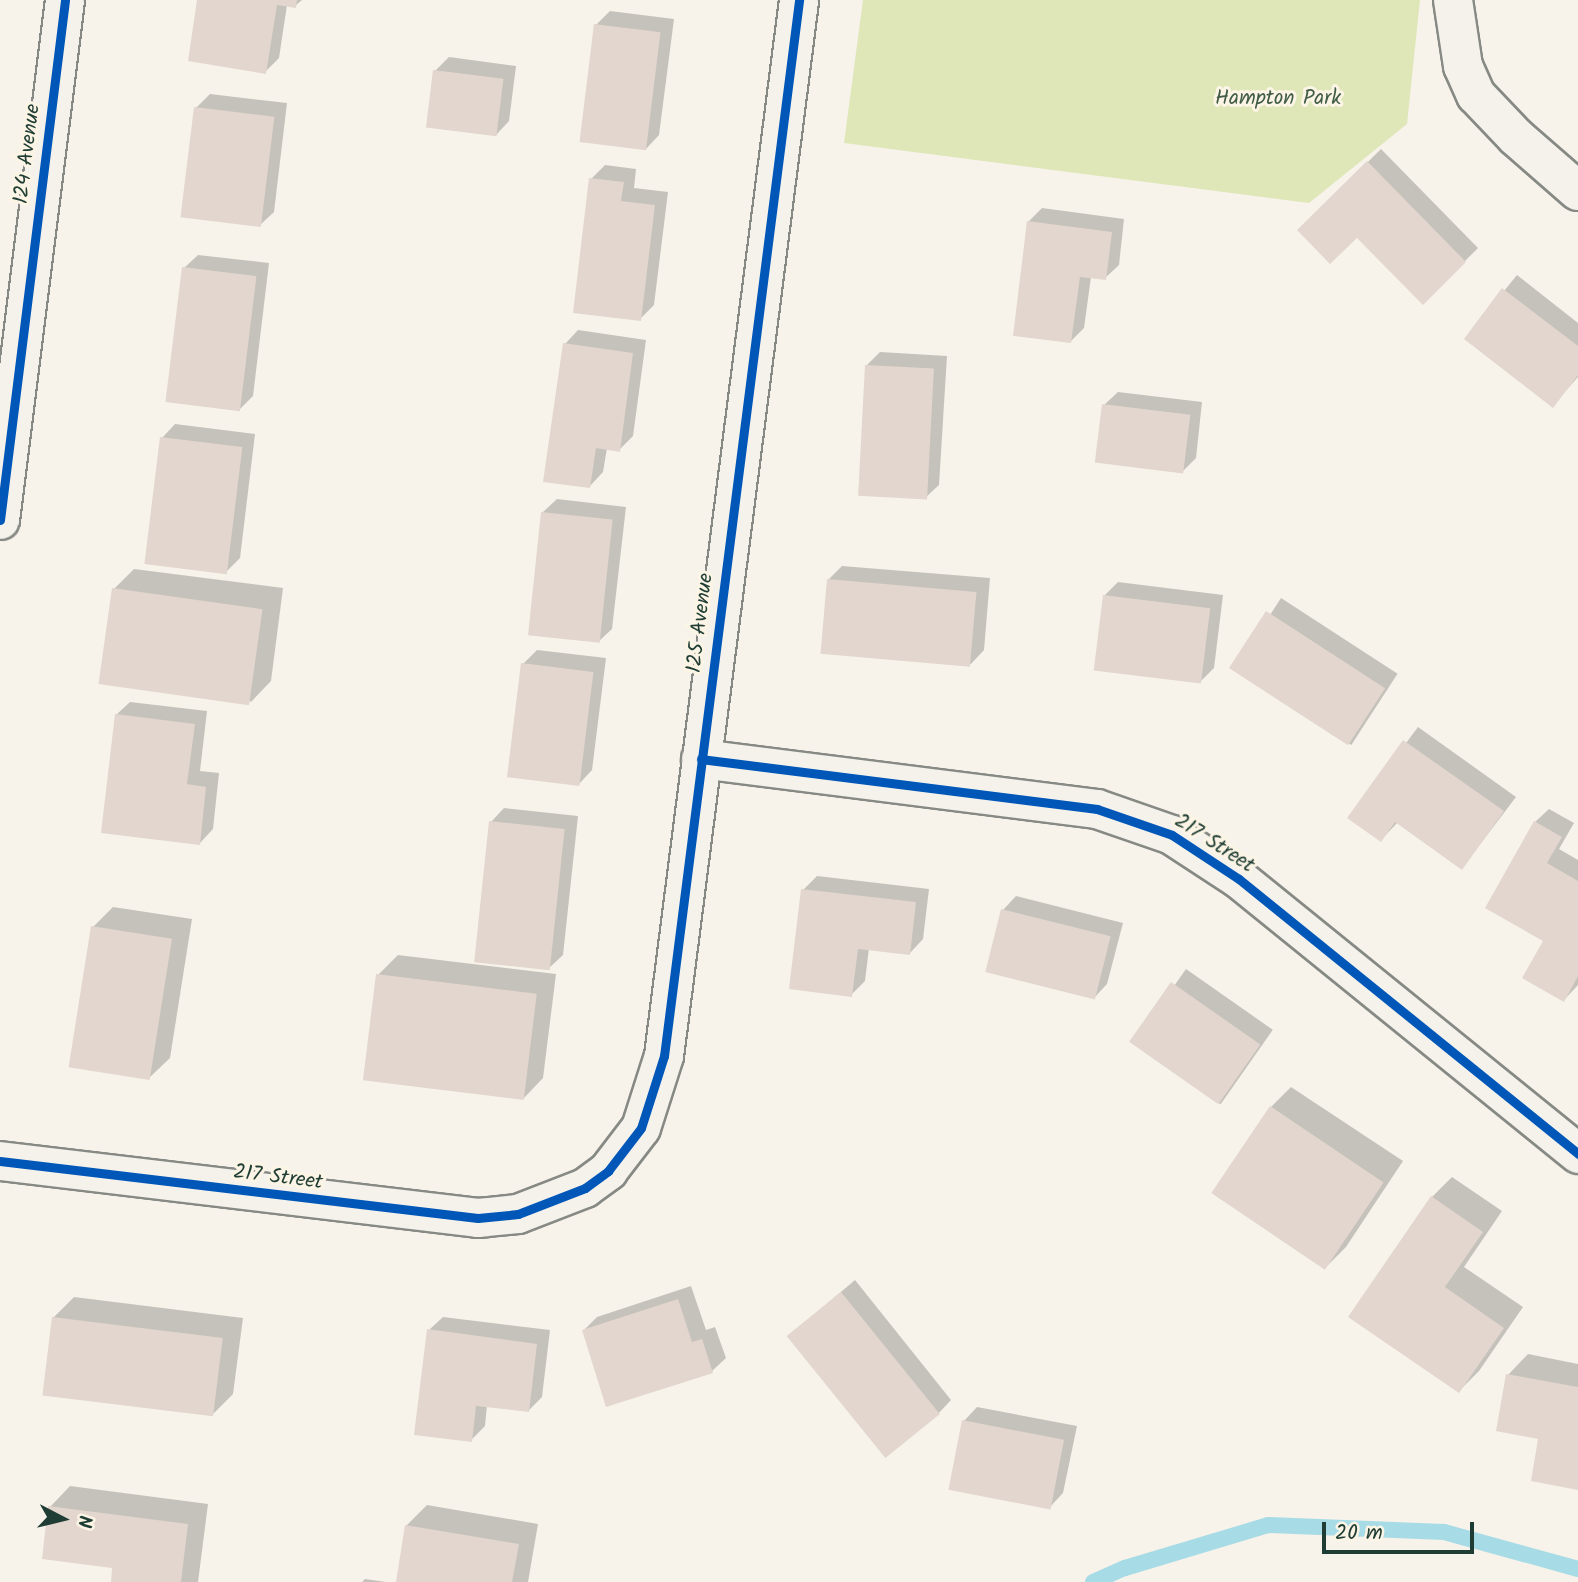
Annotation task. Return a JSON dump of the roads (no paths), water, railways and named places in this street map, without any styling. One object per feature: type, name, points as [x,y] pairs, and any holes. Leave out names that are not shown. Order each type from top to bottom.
[{"type":"street","name":"124 Avenue","points":[[0,520],[65,0]]},
{"type":"street","name":"125 Avenue","points":[[551,1203],[586,1188],[608,1171],[641,1128],[655,1097],[664,1056],[799,0]]},
{"type":"street","points":[[1453,0],[1461,57],[1476,95],[1516,137],[1578,191]]},
{"type":"street","name":"217 Street","points":[[701,759],[1097,809],[1172,835],[1239,879],[1578,1154]]},
{"type":"street","name":"217 Street","points":[[0,1161],[478,1218],[518,1214],[551,1203]]},
{"type":"waterway","points":[[1093,1582],[1125,1568],[1268,1525],[1444,1532],[1578,1569]]},
{"type":"park label","name":"Hampton Park","points":[[1278,99]]}]
